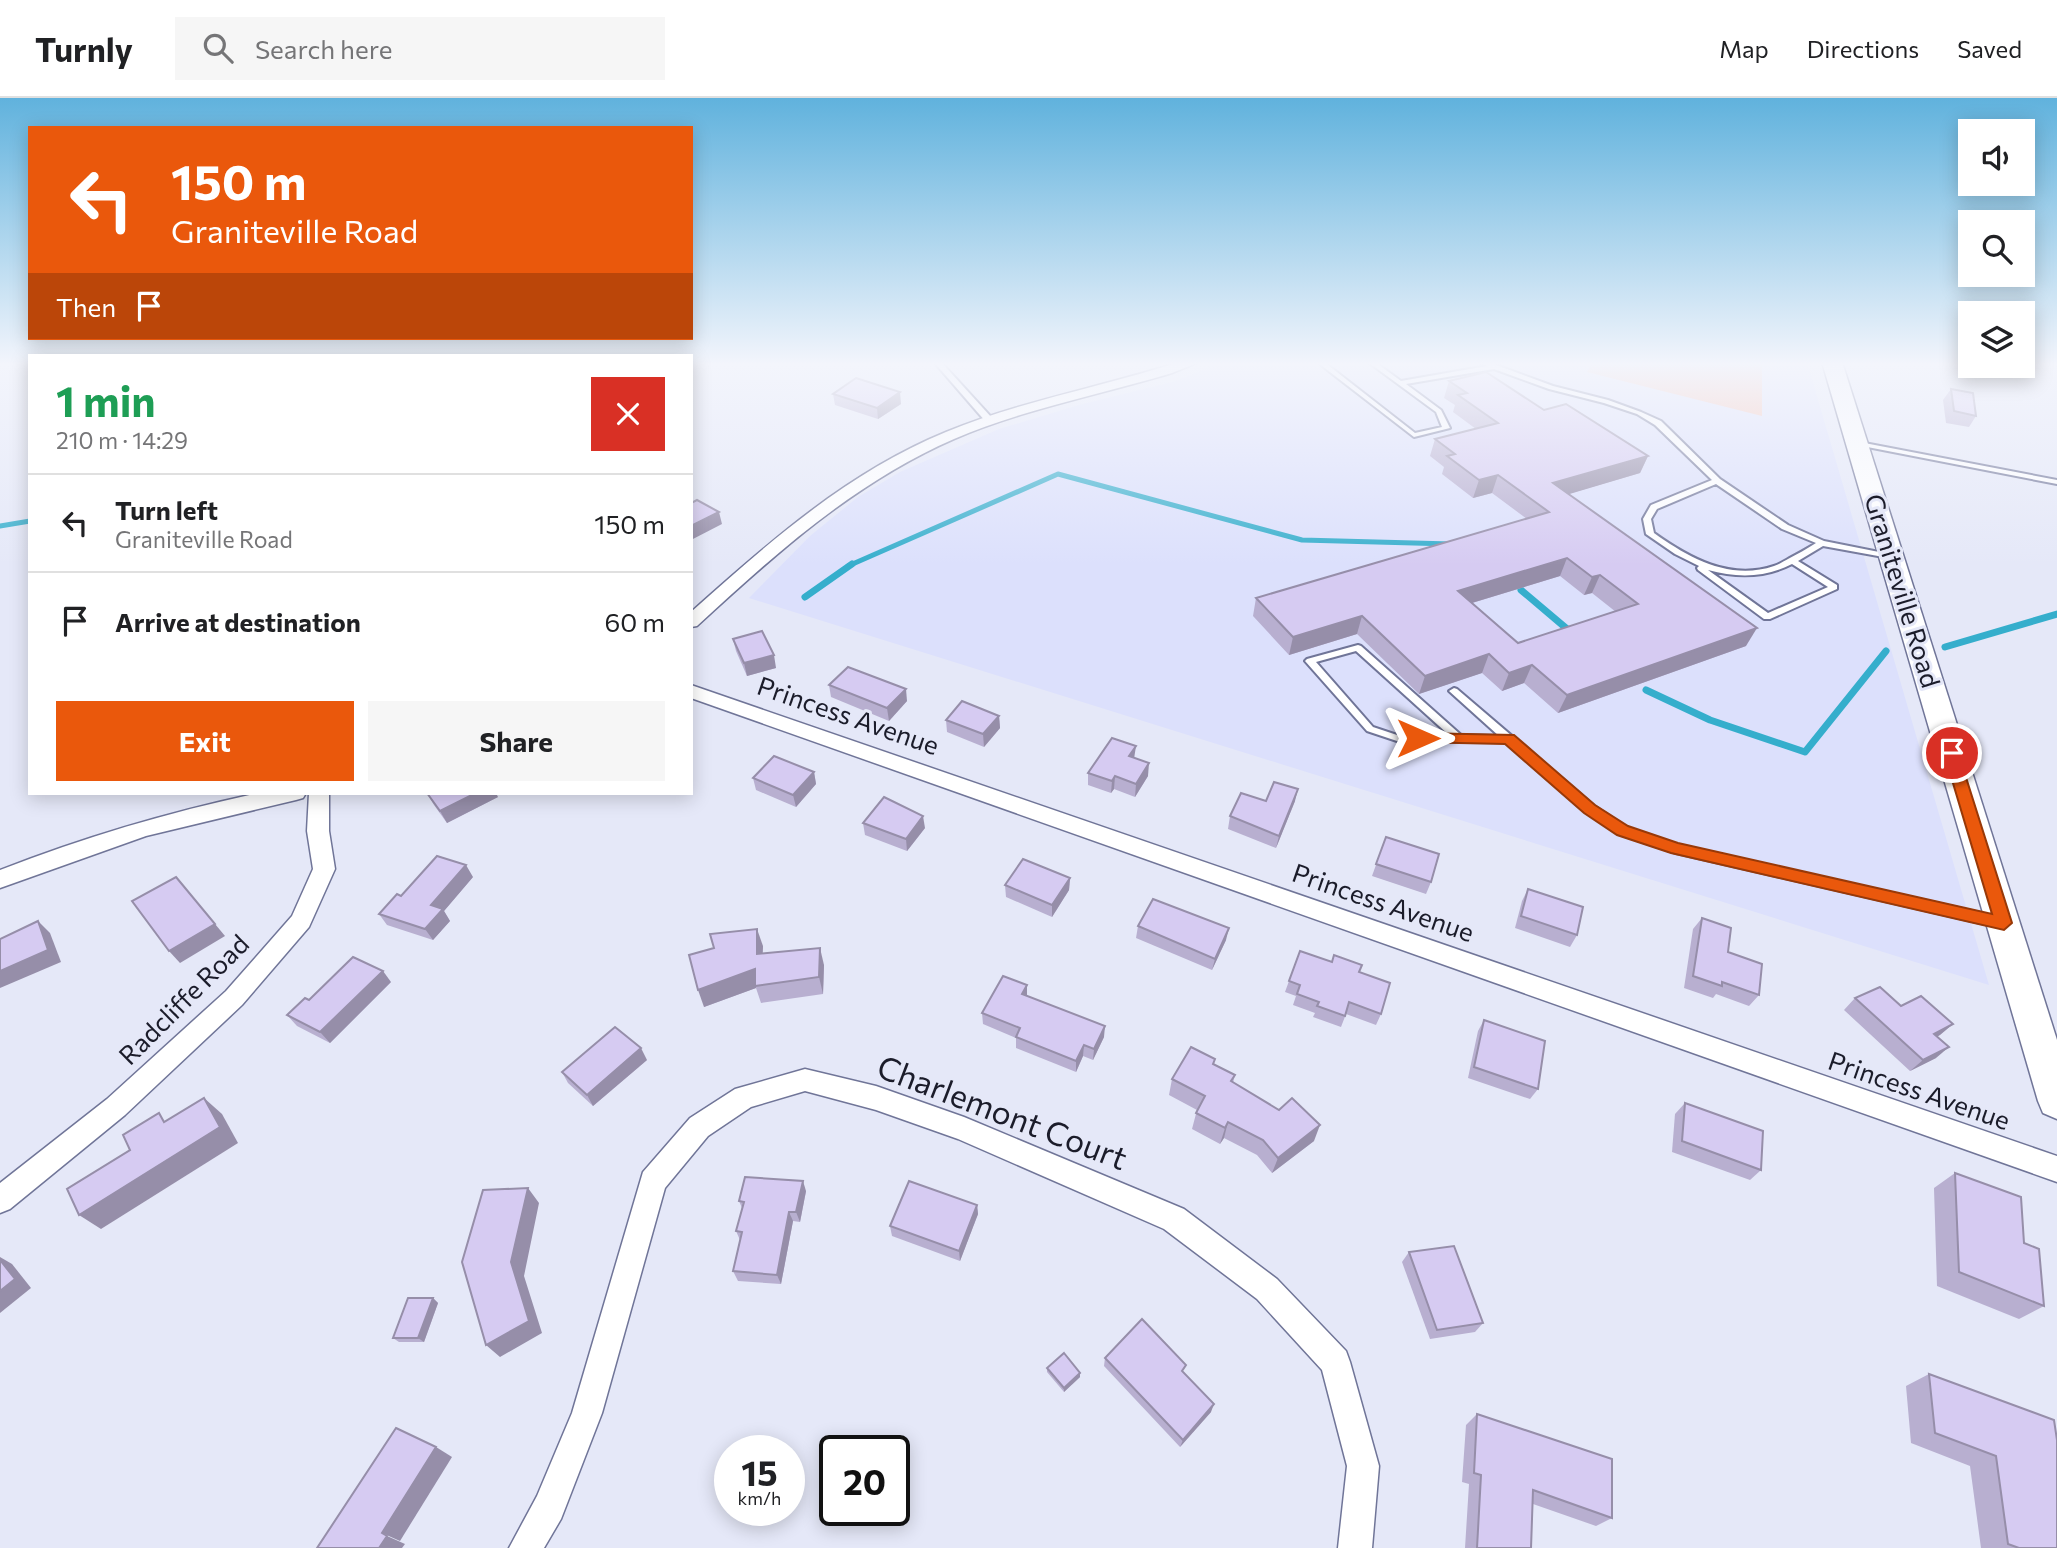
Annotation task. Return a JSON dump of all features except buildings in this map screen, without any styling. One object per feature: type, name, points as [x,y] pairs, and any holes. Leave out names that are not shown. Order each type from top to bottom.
[{"type":"main road","name":"Graniteville Road","points":[[1853,430],[2004,923],[2045,1020],[2057,1101]]},
{"type":"street","points":[[693,620],[772,547],[835,498],[903,458],[967,430]]},
{"type":"street","name":"Princess Avenue","points":[[693,692],[2057,1169]]},
{"type":"street","points":[[0,879],[122,835],[245,802],[285,795]]},
{"type":"street","name":"Radcliffe Road","points":[[0,1200],[116,1107],[225,1007],[301,921],[324,869],[318,831],[319,795]]},
{"type":"street","name":"Charlemont Court","points":[[526,1548],[549,1507],[587,1413],[653,1181],[699,1127],[744,1097],[805,1080],[876,1098],[964,1129],[1174,1219],[1267,1289],[1335,1362],[1363,1466],[1355,1548]]},
{"type":"lane","points":[[1407,430],[1414,435],[1438,430]]},
{"type":"lane","points":[[1665,430],[1717,481],[1785,527],[1822,543],[1892,557]]},
{"type":"lane","points":[[1857,443],[2057,482]]},
{"type":"lane","points":[[1717,481],[1654,507],[1647,519],[1650,534],[1767,617],[1834,587],[1791,561]]},
{"type":"lane","points":[[1694,563],[1735,574],[1776,569],[1822,543]]},
{"type":"lane","points":[[1458,738],[1358,648],[1310,661],[1370,729],[1397,738],[1508,739]]},
{"type":"lane","points":[[1454,691],[1590,809],[1623,831],[1676,849],[2004,923]]},
{"type":"shaded area","points":[[997,430],[1827,430],[1989,985],[749,598],[810,536],[858,497],[900,472]]},
{"type":"waterway","points":[[851,565],[1058,474],[1302,540],[1451,544]]},
{"type":"waterway","points":[[0,526],[28,521]]},
{"type":"waterway","points":[[805,597],[851,565]]},
{"type":"waterway","points":[[1521,590],[1573,634]]},
{"type":"waterway","points":[[1945,647],[2057,614]]},
{"type":"waterway","points":[[1646,690],[1710,720],[1805,752],[1886,651]]},
{"type":"route","points":[[1418,738],[1508,739],[1590,809],[1623,831],[1676,849],[2004,923],[1952,753]]}]
